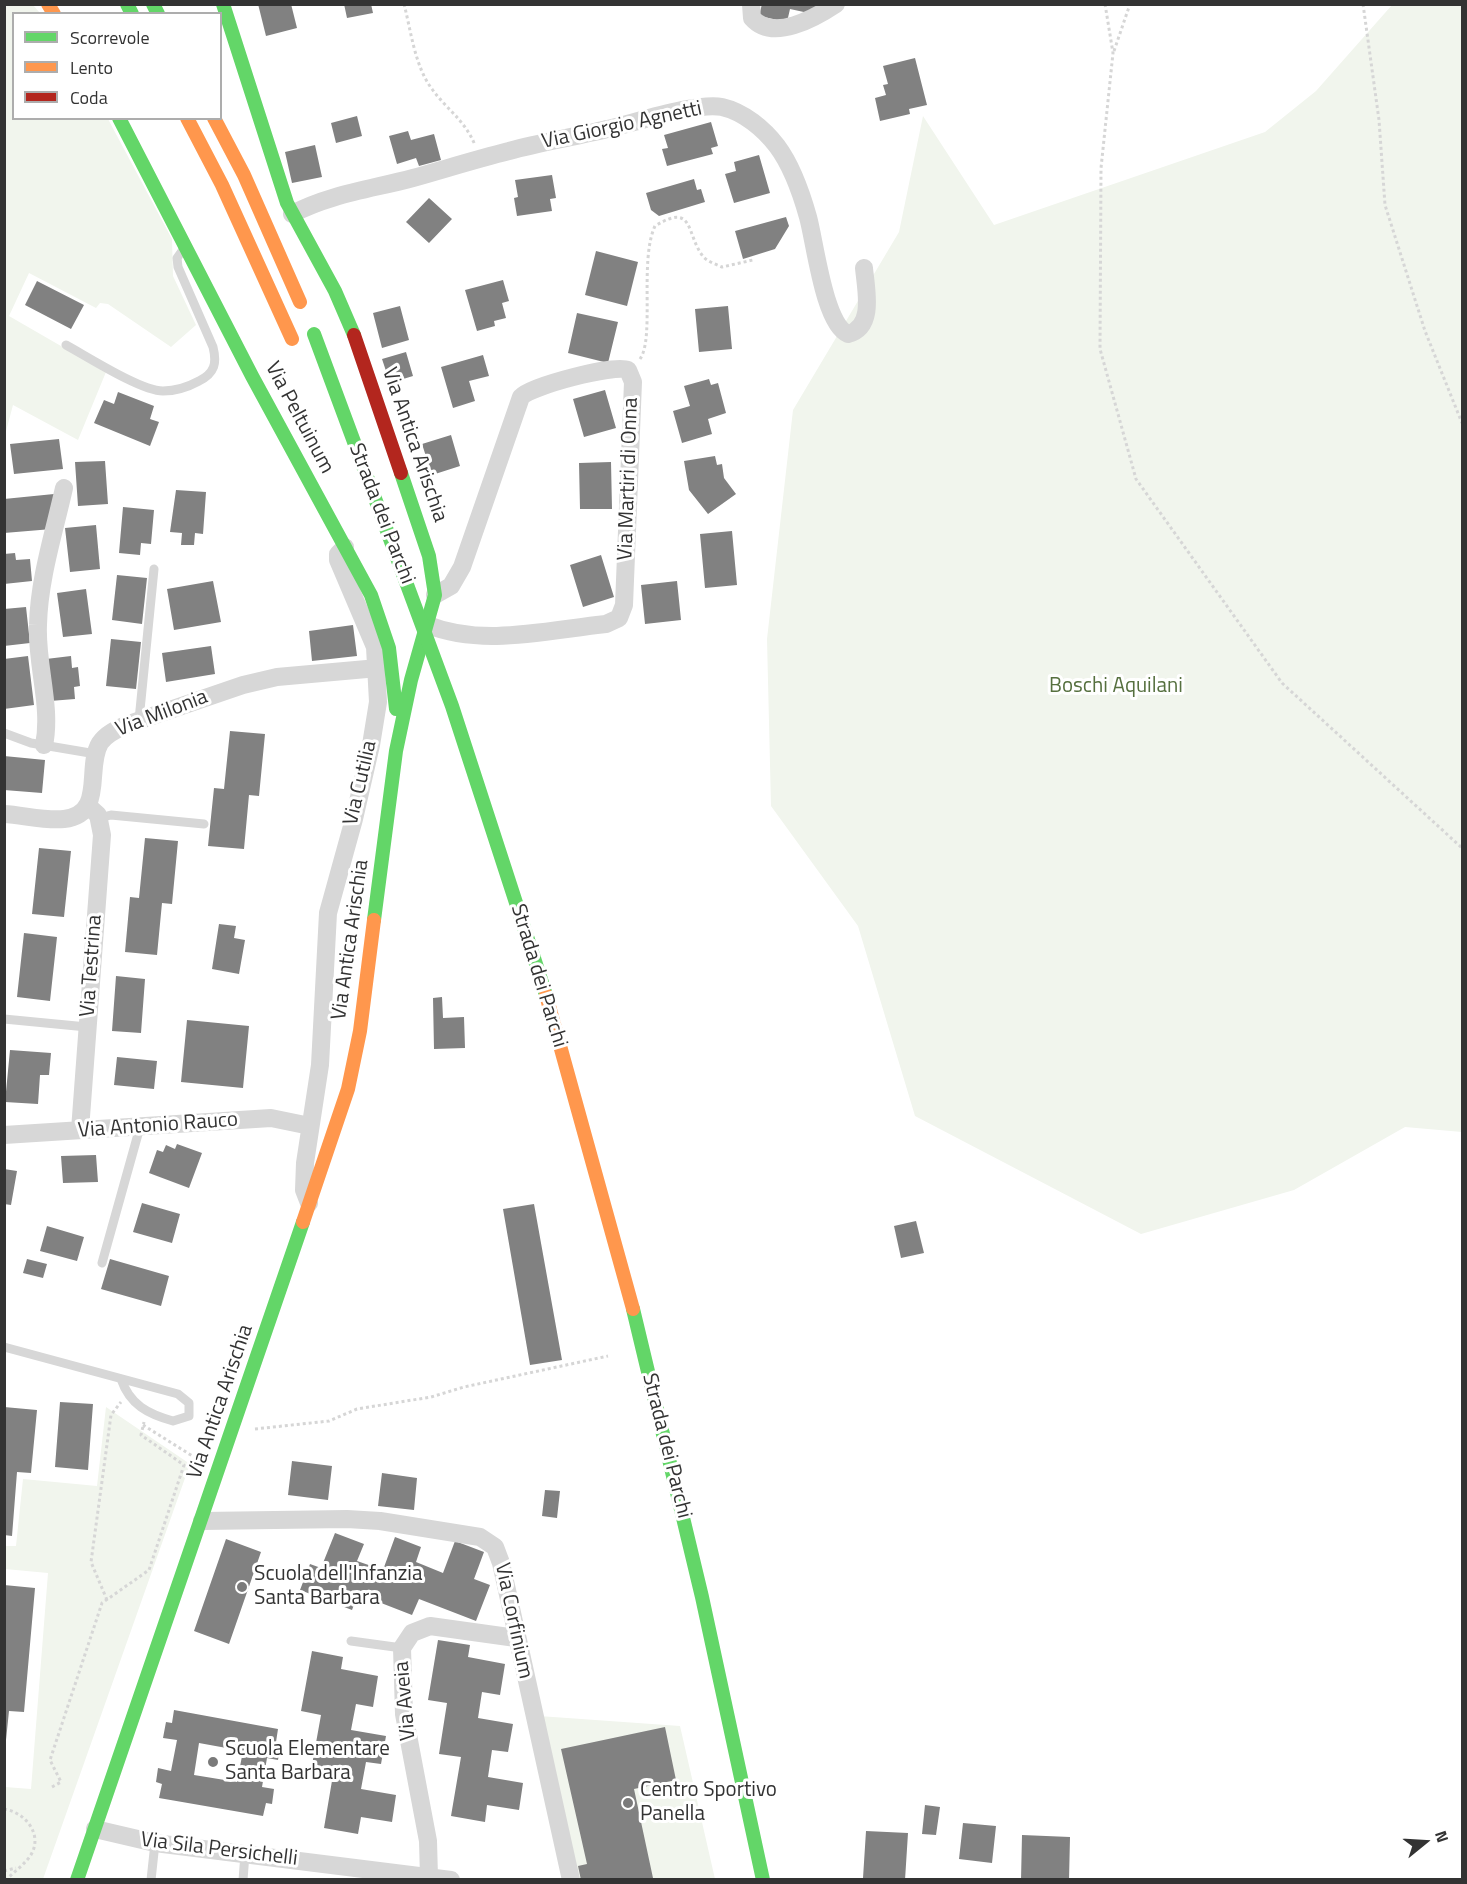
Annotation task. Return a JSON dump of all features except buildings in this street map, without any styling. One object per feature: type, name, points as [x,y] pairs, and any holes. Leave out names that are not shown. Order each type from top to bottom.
[{"type":"main road","name":"Via Antica Arischia","points":[[77,1880],[233,1433],[335,1131],[357,1047],[396,752],[411,680],[428,625],[435,589],[423,537],[349,321],[337,291],[292,214],[223,4]]},
{"type":"main road","name":"Via Peltuinum","points":[[120,120],[252,376],[371,595],[380,617],[395,682],[396,752]]},
{"type":"main road","points":[[189,120],[222,185],[294,345]]},
{"type":"main road","name":"Strada dei Parchi","points":[[215,120],[244,175],[309,323],[379,501],[472,761],[525,927],[576,1101],[670,1458],[729,1713],[763,1880]]},
{"type":"main road","points":[[371,595],[384,578],[397,571],[412,571],[428,578],[435,589]]},
{"type":"main road","points":[[380,617],[386,625],[406,638],[423,688]]},
{"type":"main road","points":[[406,638],[428,625]]},
{"type":"street","points":[[751,4],[752,18],[764,27],[803,24],[836,4]]},
{"type":"street","name":"Via Giorgio Agnetti","points":[[292,214],[331,197],[480,159],[682,112],[722,107],[740,113],[756,125],[788,163],[808,218],[817,261],[834,318],[842,331],[848,334],[861,327],[866,315],[864,268]]},
{"type":"street","name":"Via Martiri di Onna","points":[[428,625],[451,633],[477,636],[606,624],[619,618],[624,605],[633,382],[630,373],[623,368],[612,369],[533,389],[521,397],[462,567],[451,586],[435,589]]},
{"type":"street","points":[[44,745],[46,728],[38,639],[39,613],[42,585],[64,488]]},
{"type":"street","name":"Via Cutilia","points":[[310,1205],[305,1198],[304,1185],[310,1126],[320,1065],[328,913],[371,745],[378,702],[378,668],[371,635],[338,560],[338,554],[345,547]]},
{"type":"street","name":"Via Milonia","points":[[93,812],[96,754],[100,743],[106,736],[139,720],[243,685],[277,677],[378,668]]},
{"type":"street","points":[[4,813],[61,819],[93,812]]},
{"type":"street","name":"Via Testrina","points":[[80,1130],[102,835],[93,812]]},
{"type":"street","name":"Via Antonio Rauco","points":[[4,1135],[271,1118],[310,1126]]},
{"type":"street","name":"Via Corfinium","points":[[202,1521],[347,1519],[380,1521],[484,1538],[495,1547],[571,1880]]},
{"type":"street","name":"Via Aveia","points":[[429,1877],[428,1841],[405,1714],[402,1648],[412,1633],[430,1626],[516,1638]]},
{"type":"street","name":"Via Sila Persichelli","points":[[95,1829],[155,1843],[451,1880]]},
{"type":"lane","points":[[66,345],[145,386],[161,391],[182,389],[210,374],[216,360],[213,347],[178,267],[177,258],[187,248]]},
{"type":"lane","points":[[139,720],[154,569]]},
{"type":"lane","points":[[4,733],[44,745],[96,754]]},
{"type":"lane","points":[[93,812],[204,824]]},
{"type":"lane","points":[[4,1019],[87,1027]]},
{"type":"lane","points":[[102,1263],[141,1127]]},
{"type":"lane","points":[[4,1347],[182,1395],[190,1409],[186,1418],[177,1421],[146,1411],[127,1394],[121,1379]]},
{"type":"lane","points":[[351,1641],[402,1648]]},
{"type":"lane","points":[[151,1880],[155,1843]]},
{"type":"lane","points":[[243,1880],[245,1854]]},
{"type":"path","points":[[404,4],[423,71],[432,89],[453,110],[469,131],[480,159]]},
{"type":"path","points":[[1105,4],[1113,53]]},
{"type":"path","points":[[1130,4],[1113,53],[1101,168],[1100,349],[1136,479],[1282,682],[1401,795],[1462,848]]},
{"type":"path","points":[[1363,4],[1379,120],[1385,205],[1425,331],[1462,423]]},
{"type":"path","points":[[630,373],[642,355],[648,248],[655,226],[675,217],[684,219],[690,225],[702,255],[722,267],[753,260]]},
{"type":"path","points":[[233,1433],[330,1421],[357,1409],[431,1397],[464,1387],[608,1356]]},
{"type":"path","points":[[107,1600],[92,1562],[111,1415],[127,1394]]},
{"type":"path","points":[[52,1786],[61,1782],[50,1760],[102,1604],[149,1570],[184,1465],[141,1435],[146,1411]]},
{"type":"path","points":[[143,1425],[204,1463],[220,1469]]},
{"type":"path","points":[[4,1809],[23,1815],[34,1832],[33,1851],[6,1880]]},
{"type":"path","points":[[4,1871],[20,1866]]},
{"type":"green space","points":[[5,5],[33,5],[39,12],[12,12],[12,120],[109,120],[172,239],[173,276],[196,325],[171,347],[108,304],[100,303],[96,308],[29,273],[9,316],[106,372],[78,440],[13,405],[5,435]]},
{"type":"green space","name":"Boschi Aquilani","points":[[1392,5],[1462,5],[1462,1132],[1405,1127],[1294,1190],[1141,1234],[915,1116],[858,926],[771,806],[767,639],[793,410],[899,232],[923,116],[994,225],[1265,132],[1316,91]]},
{"type":"green space","points":[[106,1407],[190,1464],[43,1879],[5,1879],[5,1787],[31,1789],[48,1573],[5,1569],[5,1546],[16,1546],[23,1479],[97,1486]]},
{"type":"green space","name":"Centro Sportivo Panella","points":[[539,1716],[680,1726],[715,1879],[575,1879]]},
{"type":"traffic: fast","points":[[127,4],[131,12]]},
{"type":"traffic: fast","points":[[153,4],[157,12]]},
{"type":"traffic: fast","points":[[223,4],[287,203],[335,291],[354,335]]},
{"type":"traffic: fast","points":[[120,120],[252,376],[371,595],[389,648],[396,709]]},
{"type":"traffic: fast","points":[[314,334],[452,706],[546,995]]},
{"type":"traffic: fast","points":[[374,920],[396,751],[411,680],[435,595],[429,556],[401,473]]},
{"type":"traffic: fast","points":[[77,1880],[303,1222]]},
{"type":"traffic: fast","points":[[633,1309],[702,1597],[763,1880]]},
{"type":"traffic: slow","points":[[48,4],[53,12]]},
{"type":"traffic: slow","points":[[188,120],[222,185],[292,339]]},
{"type":"traffic: slow","points":[[215,120],[244,175],[300,302]]},
{"type":"traffic: slow","points":[[303,1222],[348,1089],[360,1031],[374,920]]},
{"type":"traffic: slow","points":[[546,995],[633,1309]]},
{"type":"traffic: jam","points":[[354,335],[401,473]]},
{"type":"place","name":"Scuola dell'Infanzia Santa Barbara","points":[[242,1587]]},
{"type":"place","name":"Scuola Elementare Santa Barbara","points":[[213,1762]]},
{"type":"place","name":"Centro Sportivo Panella","points":[[628,1803]]}]
